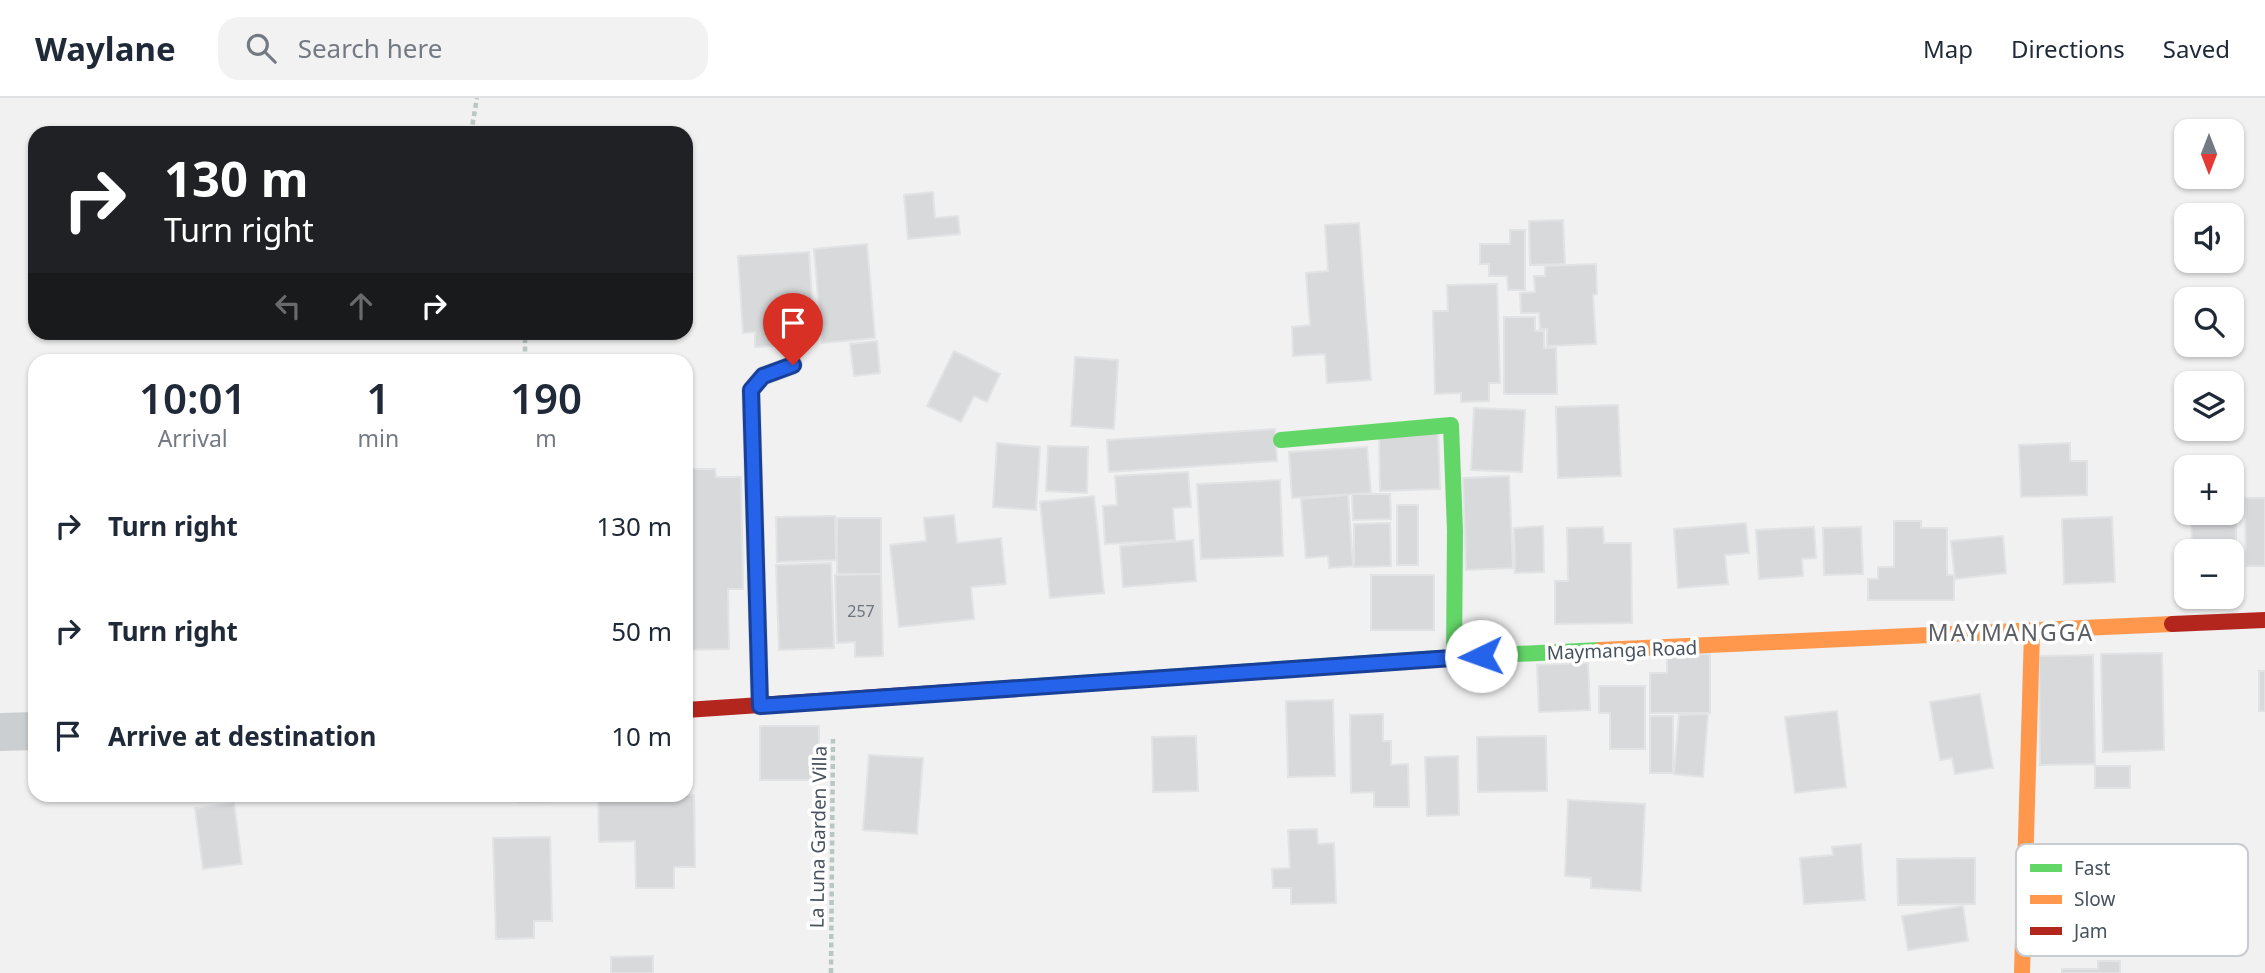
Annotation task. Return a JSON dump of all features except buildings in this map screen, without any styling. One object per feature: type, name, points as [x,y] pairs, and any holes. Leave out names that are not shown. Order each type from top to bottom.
[{"type":"street","points":[[1281,440],[1451,425],[1455,531],[1454,657]]},
{"type":"street","name":"Maymanga Road","points":[[693,710],[1454,657],[2265,620]]},
{"type":"street","points":[[2026,844],[2032,632]]},
{"type":"street","points":[[0,732],[28,731]]},
{"type":"lane","points":[[760,706],[751,390],[763,376],[793,365]]},
{"type":"path","points":[[472,126],[477,98]]},
{"type":"path","name":"La Luna Garden Villa","points":[[831,973],[834,701]]},
{"type":"traffic: fast","points":[[1281,440],[1451,425],[1455,531],[1454,657]]},
{"type":"traffic: fast","points":[[994,689],[1454,657],[1600,650]]},
{"type":"traffic: slow","points":[[1600,650],[2172,624]]},
{"type":"traffic: slow","points":[[2026,844],[2032,632]]},
{"type":"traffic: slow","points":[[2022,956],[2022,973]]},
{"type":"traffic: jam","points":[[2172,624],[2265,620]]},
{"type":"traffic: jam","points":[[693,710],[994,689]]},
{"type":"district","name":"MAYMANGGA","points":[[2011,633]]},
{"type":"route","points":[[793,365],[763,376],[751,390],[760,706],[1481,656]]}]
